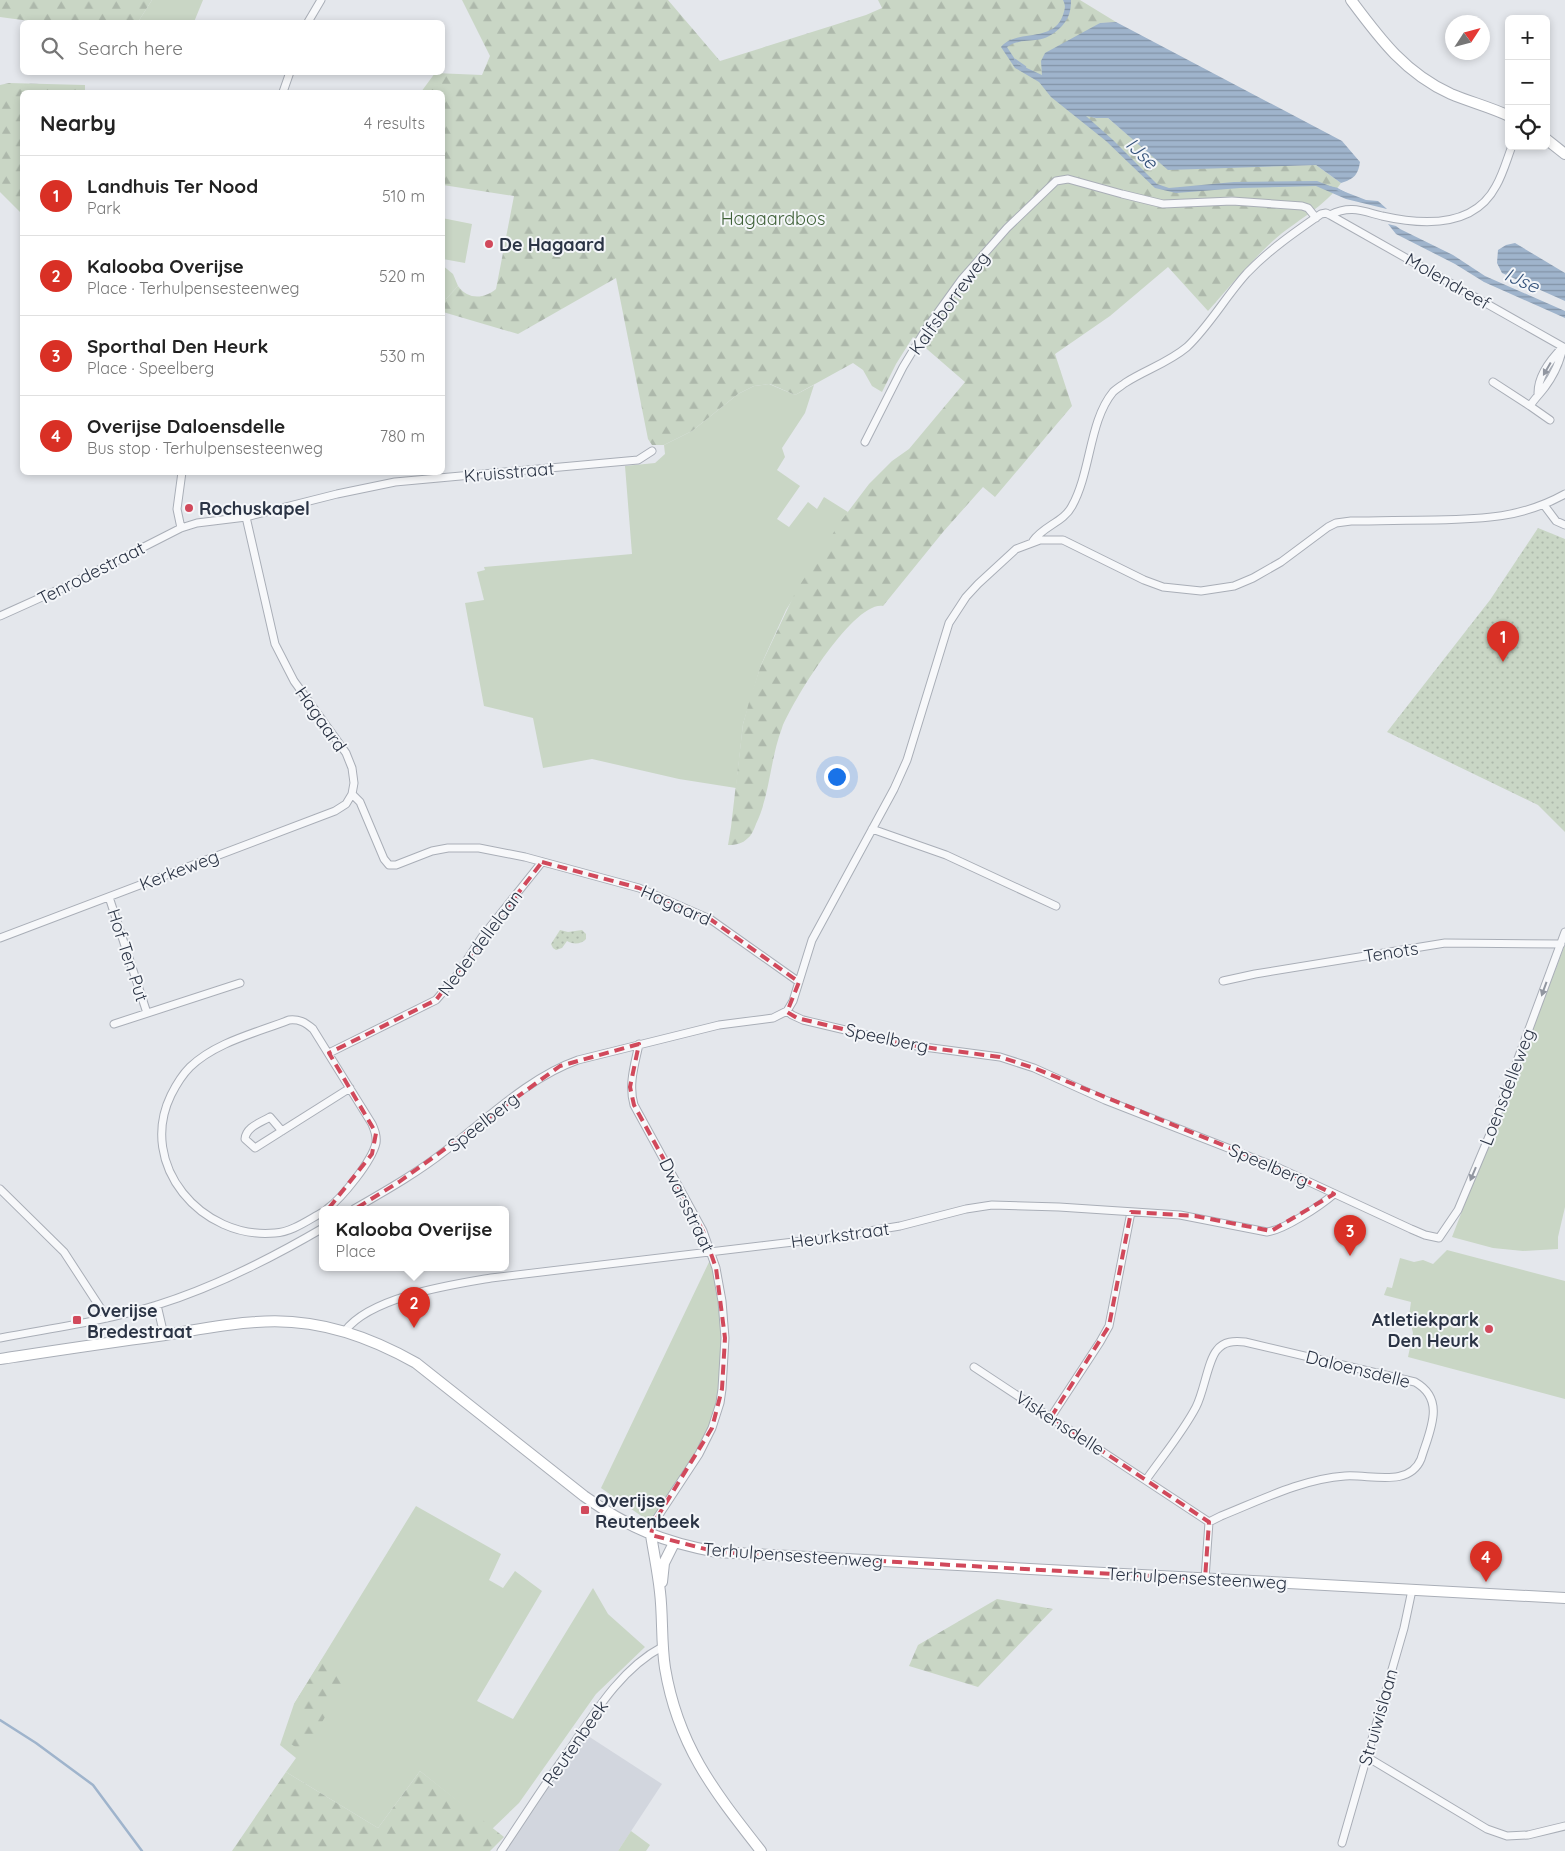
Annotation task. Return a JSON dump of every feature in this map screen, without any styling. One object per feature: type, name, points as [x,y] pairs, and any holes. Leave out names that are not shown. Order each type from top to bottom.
[{"type":"main road","points":[[1352,0],[1392,53],[1413,71],[1450,93],[1505,114]]},
{"type":"main road","points":[[1550,142],[1565,154]]},
{"type":"main road","name":"Terhulpensesteenweg","points":[[0,1359],[236,1324],[277,1321],[326,1326],[345,1331],[390,1349],[416,1363],[584,1496],[624,1523],[674,1543],[717,1552],[1565,1598]]},
{"type":"main road","points":[[652,1535],[660,1592],[662,1647],[672,1701],[677,1717],[692,1754],[712,1788],[761,1851]]},
{"type":"main road","points":[[660,1592],[664,1563],[674,1543]]},
{"type":"street","points":[[309,20],[320,0]]},
{"type":"street","points":[[284,90],[289,75]]},
{"type":"street","points":[[1034,541],[1038,534],[1059,520],[1072,508],[1082,484],[1101,412],[1113,391],[1140,374],[1164,363],[1188,346],[1245,275],[1259,261],[1316,218],[1324,213],[1330,215],[1341,209],[1352,209],[1400,220],[1430,222],[1456,218],[1473,212],[1486,201],[1496,186],[1510,150]]},
{"type":"street","name":"Kalfsborreweg","points":[[865,442],[903,367],[926,329],[962,279],[1007,228],[1056,181],[1068,179],[1163,204],[1232,201],[1302,206],[1308,208],[1316,218]]},
{"type":"street","name":"Molendreef","points":[[1330,215],[1564,348]]},
{"type":"street","points":[[1530,406],[1544,389],[1560,363],[1564,348]]},
{"type":"street","points":[[1492,382],[1550,420]]},
{"type":"street","name":"Kruisstraat","points":[[246,517],[337,494],[396,482],[638,460],[652,451]]},
{"type":"street","points":[[182,475],[177,509],[181,528],[197,523],[246,517]]},
{"type":"street","points":[[787,1011],[793,1002],[812,940],[907,760],[949,623],[966,597],[990,571],[1016,549],[1034,541],[1047,539],[1063,540],[1144,580],[1163,587],[1201,591],[1234,586],[1262,574],[1336,523],[1351,521],[1484,519],[1511,516],[1565,494]]},
{"type":"street","points":[[1544,504],[1556,521],[1565,525]]},
{"type":"street","name":"Hagaard","points":[[246,517],[275,644],[294,681],[346,753],[352,768],[354,783],[352,794],[360,802],[384,859],[389,865],[396,865],[432,852],[464,847],[492,849],[639,888],[696,912],[725,928],[799,982]]},
{"type":"street","name":"Tenrodestraat","points":[[0,616],[62,588],[181,528]]},
{"type":"street","name":"Kerkeweg","points":[[0,938],[335,811],[346,804],[352,794]]},
{"type":"street","points":[[872,829],[946,855],[1056,906]]},
{"type":"street","name":"Nederdellelaan","points":[[328,1053],[436,1000],[455,978],[482,937],[542,862]]},
{"type":"street","name":"Hof Ten Put","points":[[109,897],[147,1013]]},
{"type":"street","name":"Loensdelleweg","points":[[1439,1238],[1458,1210],[1490,1134],[1565,932]]},
{"type":"street","name":"Tenots","points":[[1222,981],[1264,972],[1445,943],[1561,944]]},
{"type":"street","name":"Hof Ten Put","points":[[114,1024],[240,983]]},
{"type":"street","name":"Speelberg","points":[[359,1206],[443,1153],[544,1075],[560,1066],[719,1024],[773,1018],[787,1011],[803,1020],[909,1045],[1000,1057],[1034,1068],[1105,1100],[1279,1168],[1411,1229],[1439,1238]]},
{"type":"street","points":[[319,1214],[289,1230],[276,1233],[243,1231],[226,1226],[211,1218],[196,1208],[183,1195],[173,1180],[164,1152],[162,1138],[164,1116],[169,1100],[178,1082],[189,1067],[202,1057],[228,1044],[289,1020],[306,1022],[313,1029],[376,1133],[376,1143],[372,1154],[340,1198],[331,1206]]},
{"type":"street","name":"Dwarsstraat","points":[[640,1044],[630,1087],[634,1104],[694,1211],[711,1252],[722,1301],[725,1338],[720,1403],[712,1428],[699,1454],[653,1524],[652,1535]]},
{"type":"street","points":[[282,1131],[270,1117],[250,1128],[246,1133],[245,1139],[255,1148],[282,1131],[350,1088]]},
{"type":"street","points":[[0,1189],[64,1252],[107,1318]]},
{"type":"street","name":"Heurkstraat","points":[[345,1331],[350,1324],[368,1312],[417,1294],[458,1284],[500,1277],[823,1239],[900,1226],[983,1206],[1059,1207],[1195,1216],[1258,1230],[1271,1231],[1281,1228],[1334,1194]]},
{"type":"street","points":[[1051,1417],[1109,1326],[1131,1212]]},
{"type":"street","points":[[0,1338],[107,1318],[157,1305],[220,1282],[287,1249],[319,1229]]},
{"type":"street","points":[[157,1305],[164,1335]]},
{"type":"street","name":"Daloensdelle","points":[[1146,1480],[1196,1408],[1204,1390],[1213,1354],[1226,1343],[1235,1341],[1245,1342],[1415,1382],[1428,1392],[1433,1401],[1434,1412],[1421,1459],[1418,1466],[1412,1472],[1397,1478],[1360,1475],[1322,1479],[1209,1522]]},
{"type":"street","name":"Viskensdelle","points":[[974,1367],[1146,1480]]},
{"type":"street","points":[[1146,1480],[1209,1522],[1205,1579]]},
{"type":"street","name":"Struiwislaan","points":[[1342,1844],[1404,1628],[1412,1590]]},
{"type":"street","name":"Reutenbeek","points":[[501,1851],[602,1703],[640,1662],[662,1647]]},
{"type":"street","points":[[1367,1757],[1487,1829],[1507,1836],[1528,1835],[1565,1826]]},
{"type":"highlighted area","points":[[542,862],[639,888],[710,919],[799,982],[787,1012],[797,1018],[909,1045],[1000,1057],[1034,1068],[1279,1168],[1334,1194],[1271,1231],[1195,1216],[1131,1212],[1109,1326],[1051,1417],[1209,1522],[1205,1579],[717,1552],[651,1535],[653,1524],[712,1428],[722,1389],[725,1338],[716,1268],[703,1231],[634,1105],[630,1087],[639,1044],[560,1066],[399,1182],[337,1220],[329,1208],[372,1154],[376,1133],[329,1053],[436,1000]]},
{"type":"shaded area","points":[[585,1734],[662,1784],[618,1851],[505,1851]]},
{"type":"green space","points":[[0,0],[152,0],[139,20],[22,20],[0,17]]},
{"type":"green space","points":[[152,0],[203,0],[195,20],[139,20]]},
{"type":"green space","name":"Hagaardbos","points":[[462,0],[668,0],[720,61],[866,15],[882,8],[878,0],[1080,0],[1116,22],[1100,23],[1046,82],[1072,102],[1084,115],[1108,118],[1168,169],[1316,165],[1341,183],[1327,199],[1265,248],[1208,311],[1168,267],[1110,316],[1055,354],[1072,406],[995,497],[983,487],[943,532],[883,606],[870,609],[856,619],[825,655],[798,697],[782,728],[761,813],[753,832],[743,842],[728,845],[743,724],[761,665],[796,591],[841,521],[869,484],[892,461],[909,449],[965,382],[913,337],[896,364],[882,392],[872,386],[863,370],[853,363],[795,395],[770,384],[754,386],[738,394],[692,431],[664,445],[652,445],[648,439],[616,278],[518,334],[445,313],[445,299],[458,286],[462,291],[471,296],[486,295],[496,289],[514,196],[445,185],[445,90],[422,90],[434,75],[445,75],[445,73],[482,75],[490,56]]},
{"type":"green space","points":[[9,83],[85,85],[85,90],[20,90],[20,212],[0,192],[0,85]]},
{"type":"green space","points":[[445,219],[472,224],[465,263],[445,259]]},
{"type":"green space","points":[[445,267],[453,274],[458,286],[446,299]]},
{"type":"green space","points":[[769,384],[795,395],[814,385],[805,413],[782,448],[785,457],[777,470],[800,486],[777,519],[789,527],[808,502],[817,509],[824,497],[848,512],[786,610],[761,665],[743,724],[736,788],[679,779],[592,759],[543,768],[533,718],[484,706],[465,603],[484,600],[477,572],[485,570],[484,567],[632,554],[625,466],[655,463],[665,454],[664,445],[692,431],[738,394],[754,386]]},
{"type":"green space","points":[[1538,528],[1565,539],[1565,832],[1538,805],[1387,732],[1490,600]]},
{"type":"green space","points":[[560,930],[568,932],[582,930],[586,934],[586,939],[577,943],[567,941],[562,948],[556,950],[551,944]]},
{"type":"green space","points":[[1565,945],[1565,1207],[1558,1237],[1558,1249],[1523,1251],[1493,1248],[1452,1237]]},
{"type":"green space","name":"Atletiekpark Den Heurk","points":[[1447,1250],[1565,1281],[1565,1399],[1408,1357],[1413,1333],[1409,1316],[1411,1302],[1384,1295],[1387,1287],[1392,1288],[1400,1258],[1414,1262],[1423,1260],[1433,1264]]},
{"type":"green space","points":[[710,1260],[718,1294],[722,1350],[716,1403],[705,1436],[697,1452],[650,1522],[601,1488]]},
{"type":"green space","points":[[416,1506],[501,1554],[489,1580],[503,1588],[515,1571],[542,1591],[477,1701],[513,1719],[593,1588],[608,1614],[645,1647],[596,1694],[519,1803],[492,1829],[420,1771],[378,1828],[286,1772],[296,1758],[280,1745],[294,1704]]},
{"type":"green space","points":[[997,1599],[1053,1609],[978,1687],[909,1666],[918,1645]]},
{"type":"green space","points":[[322,1659],[349,1676],[304,1753],[291,1744],[303,1726],[294,1704]]},
{"type":"green space","points":[[420,1771],[504,1837],[490,1851],[232,1851],[286,1772],[378,1828]]},
{"type":"green space","points":[[631,1831],[650,1845],[646,1851],[618,1851]]},
{"type":"water","points":[[1063,0],[1071,0],[1070,11],[1062,26],[1054,33],[1040,39],[1014,43],[1007,47],[1018,64],[1042,75],[1041,61],[1045,53],[1100,23],[1116,22],[1342,141],[1360,162],[1355,176],[1341,183],[1316,165],[1168,170],[1108,118],[1086,116],[1157,184],[1169,188],[1234,182],[1317,181],[1366,200],[1378,201],[1387,209],[1346,199],[1316,186],[1240,188],[1176,193],[1155,188],[1106,141],[1051,97],[1039,82],[1015,68],[1001,47],[1008,41],[1016,38],[1051,30],[1058,24],[1063,15],[1065,4]]},
{"type":"water","points":[[1388,224],[1396,226],[1453,255],[1485,276],[1565,311],[1565,318],[1484,282],[1455,264],[1396,234]]},
{"type":"water","points":[[1515,243],[1565,273],[1565,301],[1502,273],[1497,263],[1498,250],[1506,245]]},
{"type":"waterway","name":"IJse","points":[[1015,60],[1025,67]]},
{"type":"waterway","name":"IJse","points":[[1328,187],[1346,194]]},
{"type":"waterway","points":[[0,1720],[36,1743],[93,1785],[142,1851]]},
{"type":"place","name":"De Hagaard","points":[[489,244]]},
{"type":"place","name":"Rochuskapel","points":[[189,508]]},
{"type":"place","name":"Landhuis Ter Nood","points":[[1503,662]]},
{"type":"place","name":"Sporthal Den Heurk","points":[[1350,1256]]},
{"type":"place","name":"Overijse Bredestraat","points":[[77,1320]]},
{"type":"place","name":"Kalooba Overijse","points":[[414,1328]]},
{"type":"place","name":"Atletiekpark Den Heurk","points":[[1489,1329]]},
{"type":"place","name":"Overijse Reutenbeek","points":[[585,1510]]},
{"type":"place","name":"Overijse Daloensdelle","points":[[1486,1582]]}]
